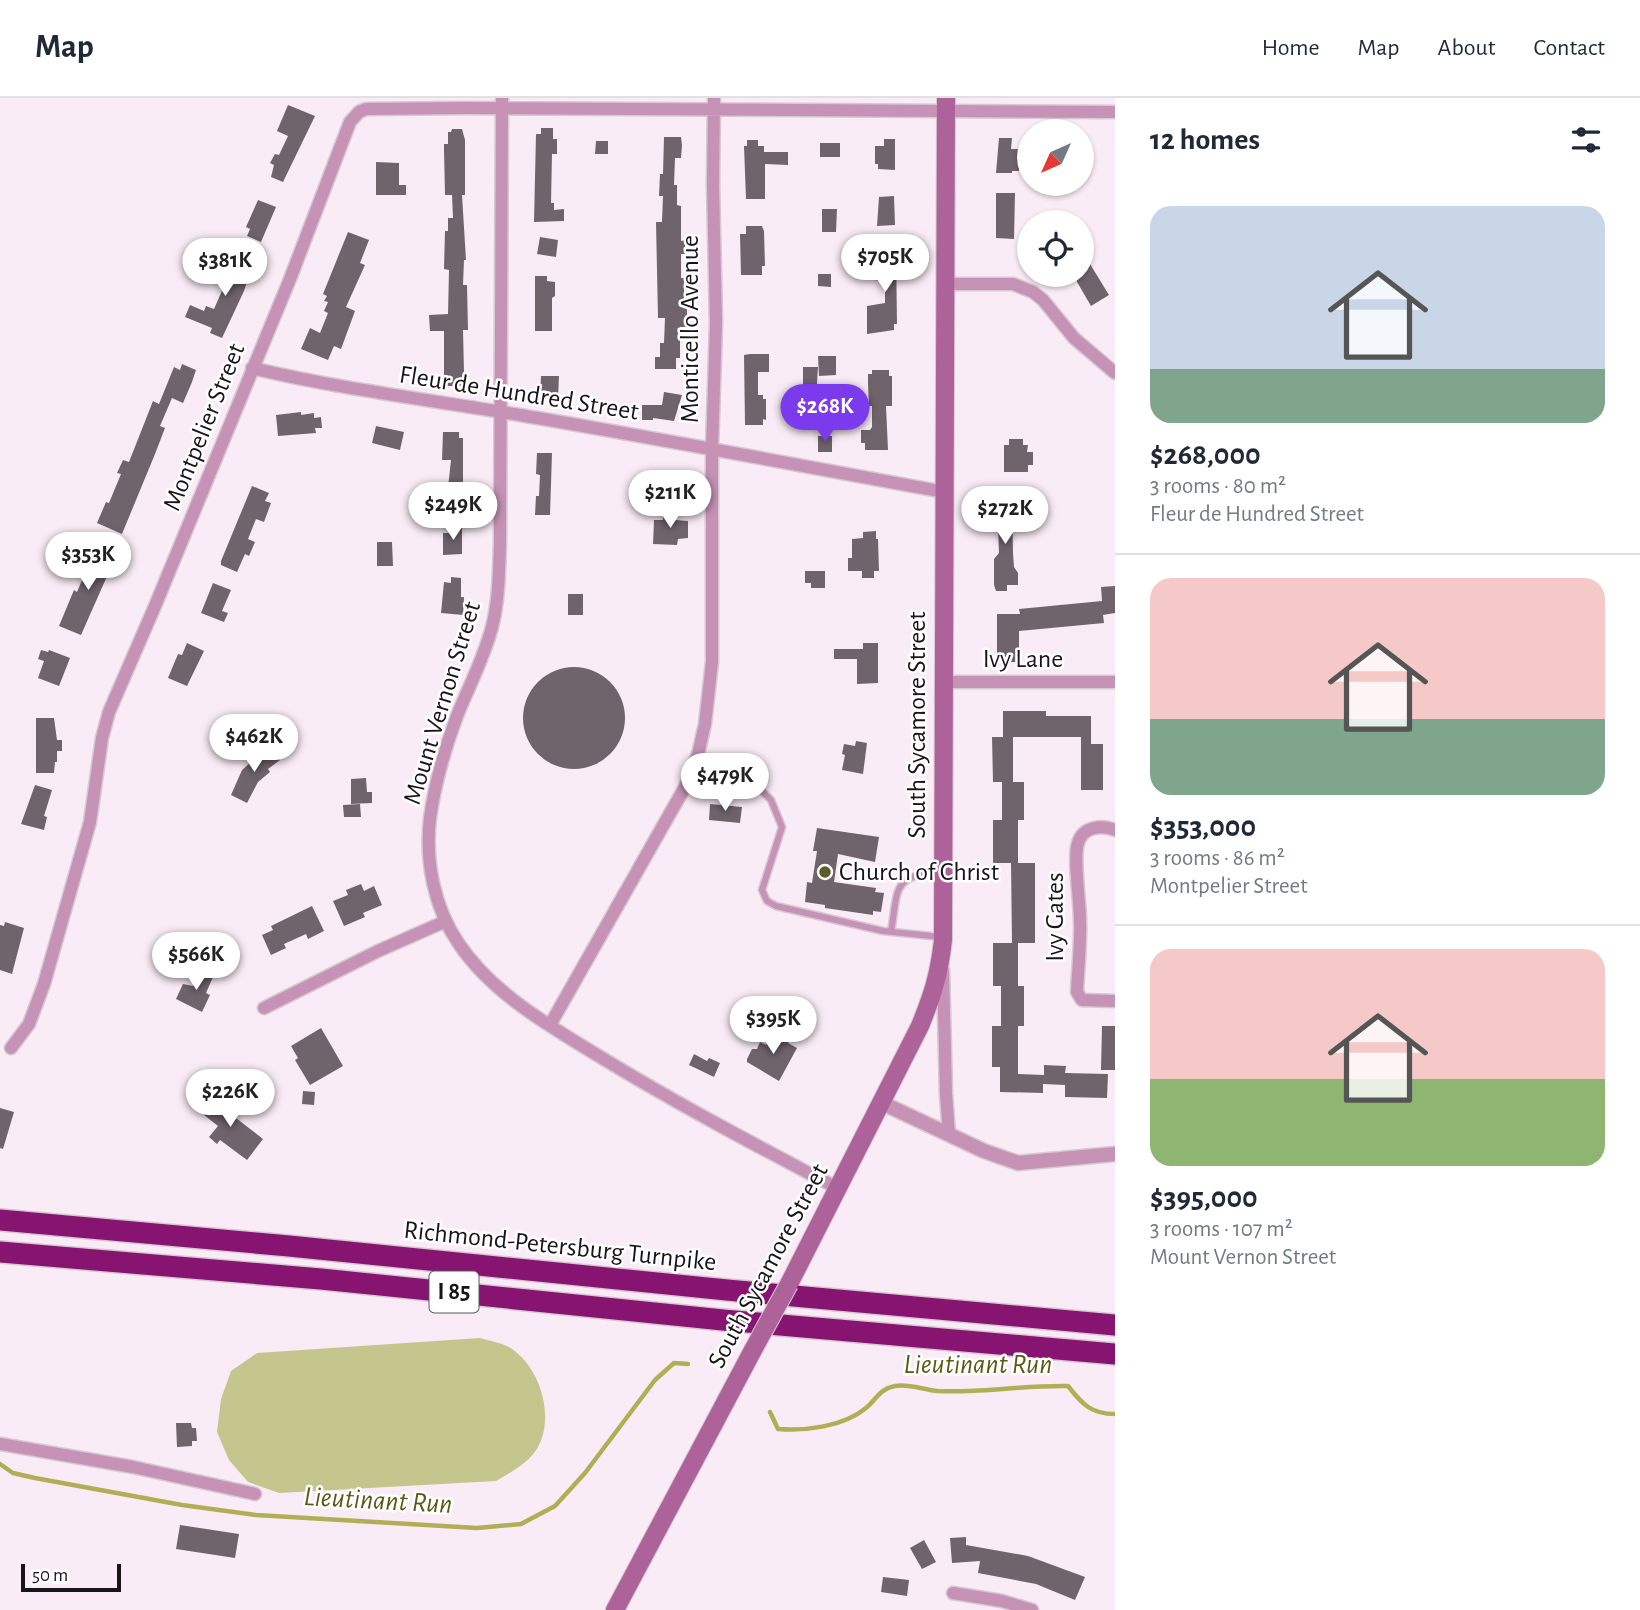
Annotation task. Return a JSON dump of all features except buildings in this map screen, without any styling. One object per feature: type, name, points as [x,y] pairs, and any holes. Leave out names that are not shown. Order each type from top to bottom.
[{"type":"highway","name":"Richmond-Petersburg Turnpike","points":[[0,1220],[1115,1325]]},
{"type":"highway","name":"I 85","points":[[0,1252],[321,1279],[710,1319],[1115,1354]]},
{"type":"main road","name":"South Sycamore Street","points":[[615,1610],[804,1258],[883,1103],[934,992],[943,939],[946,105]]},
{"type":"street","points":[[502,104],[946,105],[1115,112]]},
{"type":"street","name":"Montpelier Street","points":[[11,1048],[29,1024],[44,984],[90,822],[102,738],[109,712],[290,279],[350,122],[366,109],[502,104]]},
{"type":"street","name":"Mount Vernon Street","points":[[502,104],[502,412],[496,609],[484,655],[446,748],[430,820],[429,854],[432,878],[446,921],[458,943],[493,983],[550,1025],[656,1090],[839,1189]]},
{"type":"street","name":"Monticello Avenue","points":[[550,1025],[685,787],[705,724],[712,662],[712,449],[716,323],[714,104]]},
{"type":"street","points":[[945,284],[1013,284],[1033,292],[1043,300],[1074,338],[1115,373]]},
{"type":"street","name":"Fleur de Hundred Street","points":[[252,368],[403,398],[502,412],[944,492]]},
{"type":"street","name":"Ivy Lane","points":[[944,681],[1109,682]]},
{"type":"street","name":"Ivy Gates","points":[[1115,830],[1098,827],[1089,830],[1082,835],[1077,851],[1080,923],[1077,992],[1082,1000],[1087,1002],[1115,1001]]},
{"type":"street","points":[[264,1007],[378,950],[446,921]]},
{"type":"street","points":[[943,939],[949,1133]]},
{"type":"street","points":[[883,1103],[984,1151],[1018,1163],[1115,1154]]},
{"type":"street","points":[[0,1444],[133,1467],[255,1494]]},
{"type":"street","points":[[953,1593],[1002,1601],[1032,1610]]},
{"type":"lane","points":[[693,768],[758,787],[771,800],[782,827],[762,890],[767,901],[790,909],[891,932],[943,939]]},
{"type":"lane","points":[[891,932],[901,884],[909,876],[943,867]]},
{"type":"green space","points":[[480,1338],[505,1345],[522,1357],[537,1380],[545,1407],[543,1435],[538,1447],[514,1471],[496,1481],[279,1493],[248,1482],[229,1460],[217,1432],[221,1399],[231,1371],[257,1353]]},
{"type":"waterway","name":"Lieutinant Run","points":[[0,1464],[13,1473],[35,1478],[182,1505],[256,1515],[477,1528],[521,1524],[555,1506],[585,1473],[655,1380],[674,1363],[688,1364]]},
{"type":"waterway","name":"Lieutinant Run","points":[[770,1412],[778,1429],[835,1424],[866,1408],[890,1387],[905,1385],[954,1391],[1068,1386],[1093,1410],[1115,1414]]},
{"type":"place","name":"Church of Christ","points":[[825,872]]}]
